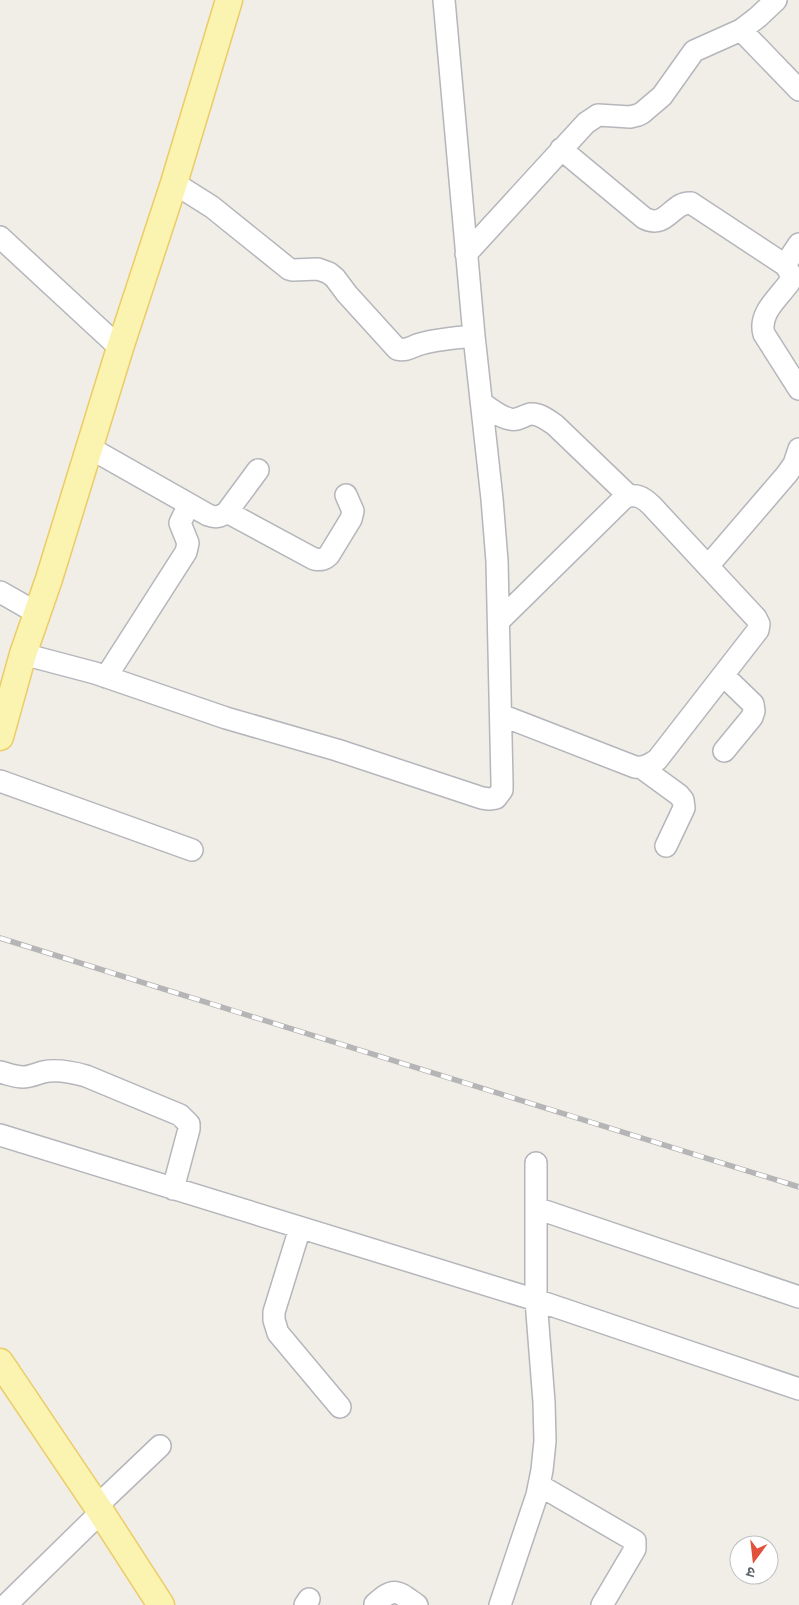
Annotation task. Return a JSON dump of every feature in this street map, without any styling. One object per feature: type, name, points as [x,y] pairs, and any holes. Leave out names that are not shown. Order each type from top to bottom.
[{"type":"main road","points":[[0,738],[23,654],[174,183],[229,0]]},
{"type":"main road","points":[[0,1362],[161,1605]]},
{"type":"street","points":[[23,654],[106,677],[226,718],[337,750],[489,799],[496,798],[502,790],[498,561],[466,254],[444,0]]},
{"type":"street","points":[[466,254],[586,123],[594,117],[604,115],[634,117],[642,113],[662,96],[694,51],[741,30],[758,18],[776,0]]},
{"type":"street","points":[[741,30],[799,90]]},
{"type":"street","points":[[561,149],[644,218],[651,221],[662,220],[680,206],[688,203],[691,204],[792,272]]},
{"type":"street","points":[[174,183],[212,207],[289,269],[318,269],[329,273],[397,349],[405,350],[439,340],[474,336]]},
{"type":"street","points":[[0,238],[120,348]]},
{"type":"street","points":[[799,244],[789,283],[765,315],[762,327],[764,334],[799,389]]},
{"type":"street","points":[[482,403],[510,420],[535,414],[555,425],[629,496]]},
{"type":"street","points":[[90,448],[215,518],[226,512],[258,470]]},
{"type":"street","points":[[708,566],[791,484],[794,464],[799,449]]},
{"type":"street","points":[[226,512],[314,559],[320,560],[329,556],[351,519],[353,512],[346,495]]},
{"type":"street","points":[[499,621],[624,498],[636,495],[644,499],[708,566],[756,618],[759,624],[758,630],[657,760],[642,768],[635,768],[501,714]]},
{"type":"street","points":[[106,677],[186,552],[188,543],[180,523],[188,504]]},
{"type":"street","points":[[0,592],[37,612]]},
{"type":"street","points":[[723,675],[752,704],[754,711],[752,717],[724,751]]},
{"type":"street","points":[[642,768],[679,795],[685,804],[666,846]]},
{"type":"street","points":[[0,781],[192,850]]},
{"type":"street","points":[[0,1072],[29,1077],[43,1072],[74,1072],[180,1115],[189,1124],[189,1129],[173,1188]]},
{"type":"street","points":[[0,1135],[536,1300],[799,1389]]},
{"type":"street","points":[[500,1605],[539,1486],[545,1442],[544,1402],[536,1300],[536,1163]]},
{"type":"street","points":[[536,1208],[799,1297]]},
{"type":"street","points":[[300,1228],[274,1312],[274,1320],[278,1333],[340,1407]]},
{"type":"street","points":[[6,1605],[160,1446]]},
{"type":"street","points":[[539,1486],[635,1541],[635,1550],[602,1605]]},
{"type":"street","points":[[375,1604],[386,1594],[394,1592],[399,1593],[417,1605]]},
{"type":"railway","points":[[0,938],[799,1187]]}]
